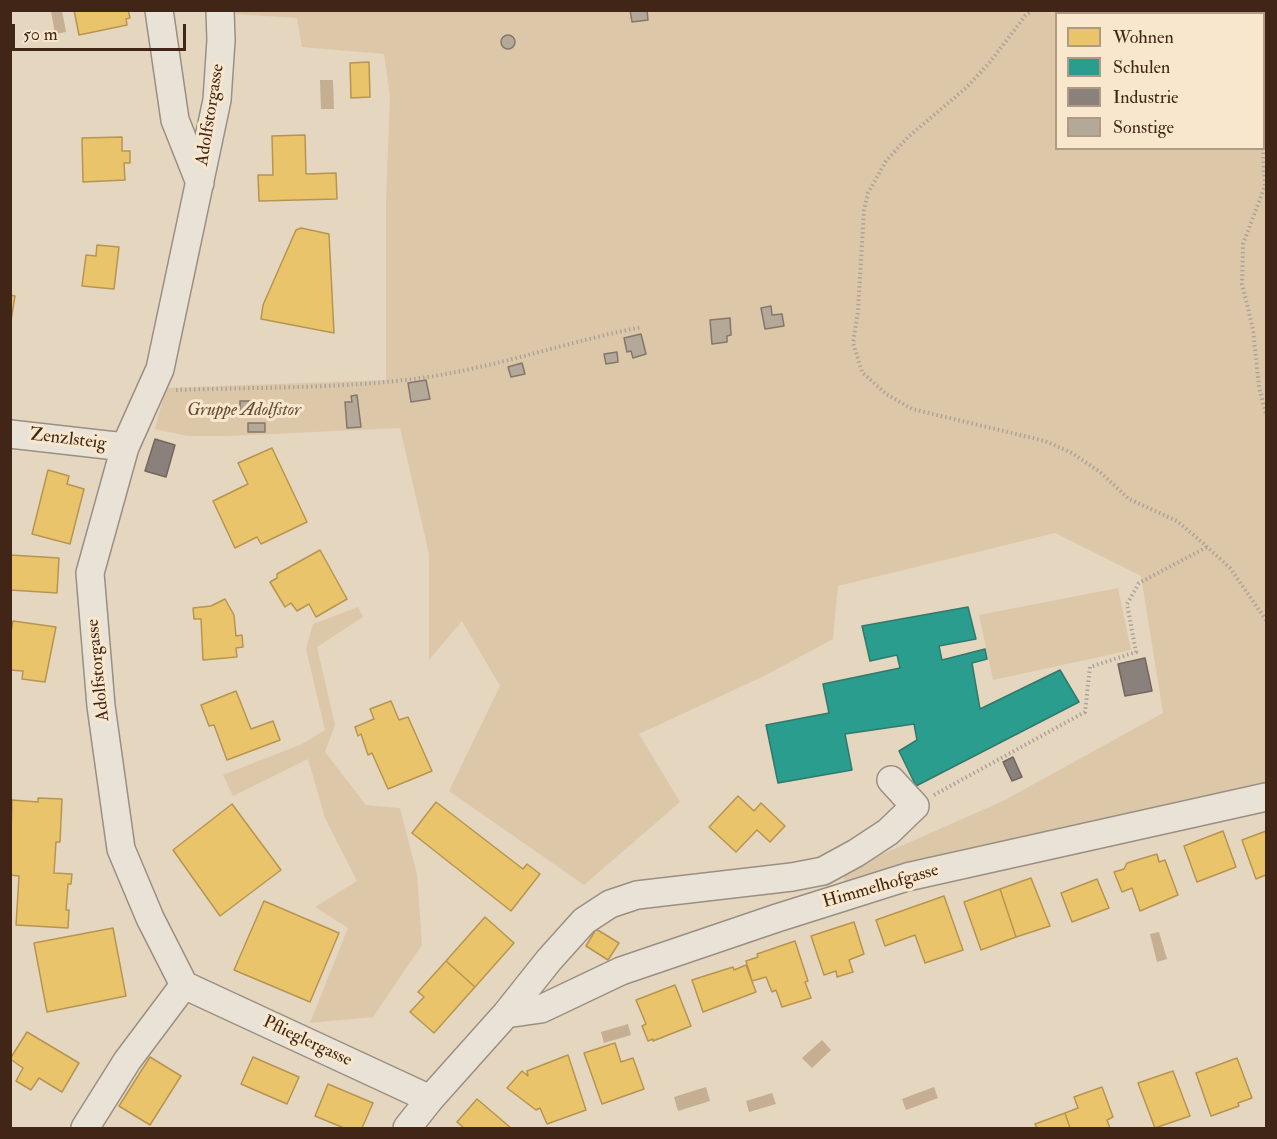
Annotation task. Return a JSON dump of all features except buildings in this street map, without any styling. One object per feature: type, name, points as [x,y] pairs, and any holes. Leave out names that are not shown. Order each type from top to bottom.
[{"type":"street","name":"Adolfstorgasse","points":[[159,10],[175,120],[200,183]]},
{"type":"street","name":"Adolfstorgasse","points":[[184,985],[150,918],[122,849],[101,706],[90,573],[126,447],[160,369],[217,100],[221,40],[220,10]]},
{"type":"street","name":"Zenzlsteig","points":[[10,434],[126,447]]},
{"type":"street","points":[[891,780],[915,806]]},
{"type":"street","name":"Himmelhofgasse","points":[[506,1014],[541,1009],[621,971],[907,877],[1266,797]]},
{"type":"street","name":"Himmelhofgasse","points":[[407,1128],[584,921],[610,904],[637,895],[792,878],[823,871],[888,832],[915,806]]},
{"type":"street","name":"Pflieglergasse","points":[[184,985],[430,1099]]},
{"type":"street","points":[[85,1128],[127,1061],[184,985]]},
{"type":"path","points":[[1033,10],[1025,16],[990,62],[966,88],[908,137],[886,161],[868,193],[864,210],[858,311],[853,344],[862,372],[886,394],[912,409],[1045,441],[1072,453],[1100,472],[1129,499],[1177,521],[1230,568],[1266,620]]},
{"type":"path","points":[[1263,150],[1265,186],[1243,244],[1242,284],[1253,329],[1259,387],[1266,415]]},
{"type":"path","points":[[165,391],[386,382],[471,369],[605,334],[642,327]]},
{"type":"path","points":[[915,806],[1085,712],[1090,667],[1136,652],[1127,604],[1139,583],[1207,547]]},
{"type":"green space","name":"Gruppe Adolfstor","points":[[233,11],[1266,11],[1266,786],[846,885],[842,872],[1003,801],[1163,713],[1141,576],[1055,533],[838,586],[833,639],[766,675],[639,734],[680,802],[584,885],[449,791],[500,686],[462,621],[429,660],[429,554],[400,428],[229,436],[187,436],[155,429],[166,388],[386,380],[386,201],[390,96],[384,54],[302,47],[297,18],[233,14]]},
{"type":"green space","points":[[1118,588],[1131,650],[993,680],[979,615]]},
{"type":"green space","points":[[358,607],[363,617],[317,647],[335,725],[325,752],[366,805],[400,808],[417,874],[422,945],[373,1017],[310,1023],[348,928],[315,907],[357,881],[325,818],[308,759],[233,796],[223,775],[302,744],[325,730],[306,649],[313,624]]},
{"type":"shaded area","points":[[51,11],[62,11],[66,32],[55,34]]},
{"type":"shaded area","points":[[320,80],[333,80],[334,109],[321,109]]},
{"type":"shaded area","points":[[1159,932],[1167,959],[1157,962],[1150,934]]},
{"type":"shaded area","points":[[628,1024],[631,1035],[604,1043],[601,1032]]},
{"type":"shaded area","points":[[822,1040],[831,1050],[812,1068],[802,1058]]},
{"type":"shaded area","points":[[706,1087],[710,1101],[678,1111],[674,1097]]},
{"type":"shaded area","points":[[934,1087],[938,1098],[906,1110],[902,1099]]},
{"type":"shaded area","points":[[772,1093],[776,1104],[749,1112],[746,1101]]}]
